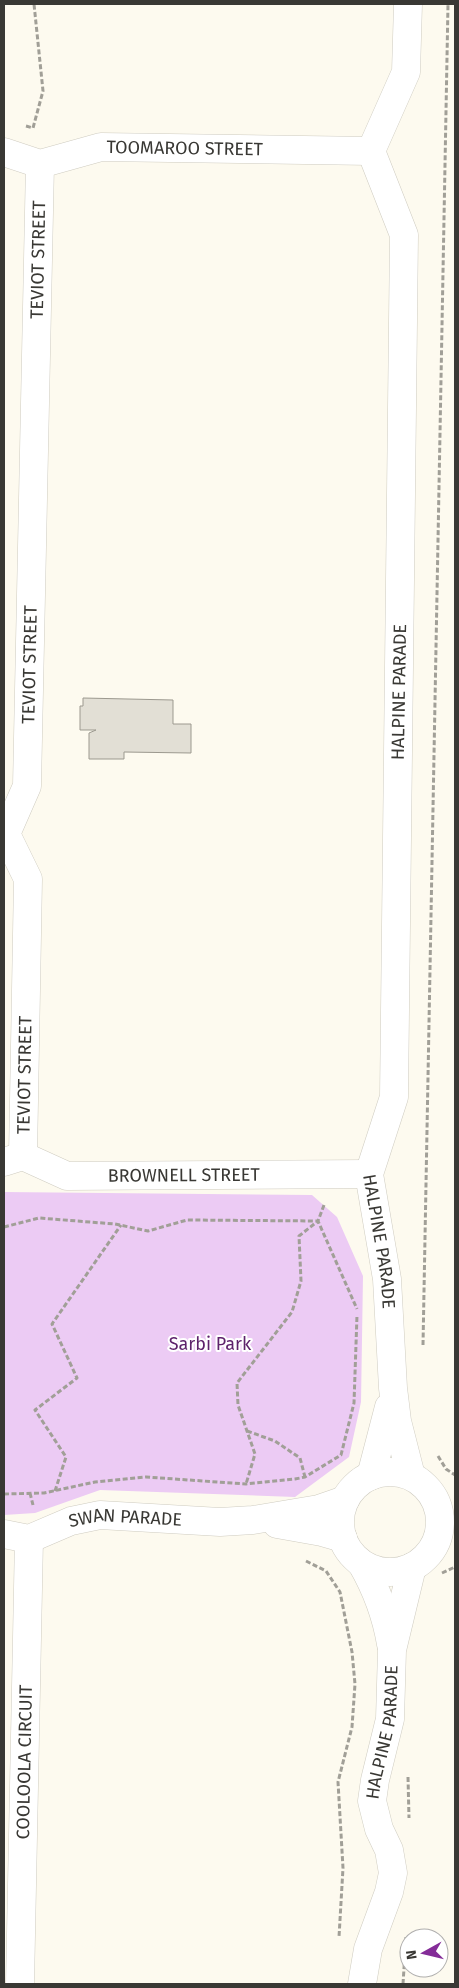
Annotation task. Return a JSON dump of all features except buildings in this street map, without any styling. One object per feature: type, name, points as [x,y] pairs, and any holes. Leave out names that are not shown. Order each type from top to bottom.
[{"type":"street","points":[[371,151],[406,72],[408,4]]},
{"type":"street","name":"TOOMAROO STREET","points":[[40,164],[101,147],[371,151]]},
{"type":"street","name":"HALPINE PARADE","points":[[371,151],[404,235],[394,1097],[369,1174],[388,1279],[393,1388],[400,1440],[411,1476]]},
{"type":"street","points":[[4,152],[40,164]]},
{"type":"street","name":"TEVIOT STREET","points":[[13,1159],[28,879],[5,834],[27,786],[40,164]]},
{"type":"street","name":"BROWNELL STREET","points":[[13,1159],[68,1176],[369,1174]]},
{"type":"street","name":"HALPINE PARADE","points":[[371,1476],[380,1447],[393,1388]]},
{"type":"street","points":[[398,1473],[411,1476],[444,1500],[439,1534],[445,1542],[412,1567],[400,1571],[387,1572],[362,1564],[354,1557],[343,1538],[341,1513],[345,1500],[356,1486],[371,1476],[398,1473]]},
{"type":"street","name":"SWAN PARADE","points":[[16,1536],[71,1520],[100,1515],[220,1522],[253,1520],[318,1509],[345,1500]]},
{"type":"street","name":"SWAN PARADE","points":[[253,1520],[322,1532],[343,1538]]},
{"type":"street","name":"COOLOOLA CIRCUIT","points":[[16,1536],[20,1984]]},
{"type":"street","name":"HALPINE PARADE","points":[[362,1564],[386,1614],[392,1650],[390,1719],[375,1780],[372,1801],[379,1829],[389,1850],[393,1873],[389,1892],[368,1949],[362,1984]]},
{"type":"street","name":"HALPINE PARADE","points":[[392,1650],[412,1567]]},
{"type":"path","points":[[18,124],[33,128],[43,91],[34,4]]},
{"type":"path","points":[[422,1350],[448,4]]},
{"type":"path","points":[[246,1484],[255,1454],[238,1405],[237,1383],[292,1312],[301,1281],[299,1236],[318,1221],[334,1174]]},
{"type":"path","points":[[4,1227],[39,1218],[121,1225],[148,1231],[187,1220],[318,1221]]},
{"type":"path","points":[[4,1494],[55,1491],[94,1482],[146,1477],[246,1484],[305,1477],[341,1456],[354,1403],[357,1309],[318,1221]]},
{"type":"path","points":[[55,1491],[66,1457],[35,1410],[77,1378],[52,1324],[121,1225]]},
{"type":"path","points":[[247,1431],[275,1441],[300,1458],[305,1477]]},
{"type":"path","points":[[434,1449],[446,1469],[455,1475]]},
{"type":"path","points":[[299,1558],[326,1571],[340,1592],[352,1652],[355,1684],[352,1727],[338,1782],[343,1868],[338,1942]]},
{"type":"path","points":[[439,1577],[444,1571],[455,1568]]},
{"type":"path","points":[[408,1774],[409,1822]]},
{"type":"green space","name":"Sarbi Park","points":[[4,1192],[312,1195],[337,1217],[363,1276],[361,1402],[349,1457],[295,1497],[100,1490],[35,1513],[4,1515]]}]
